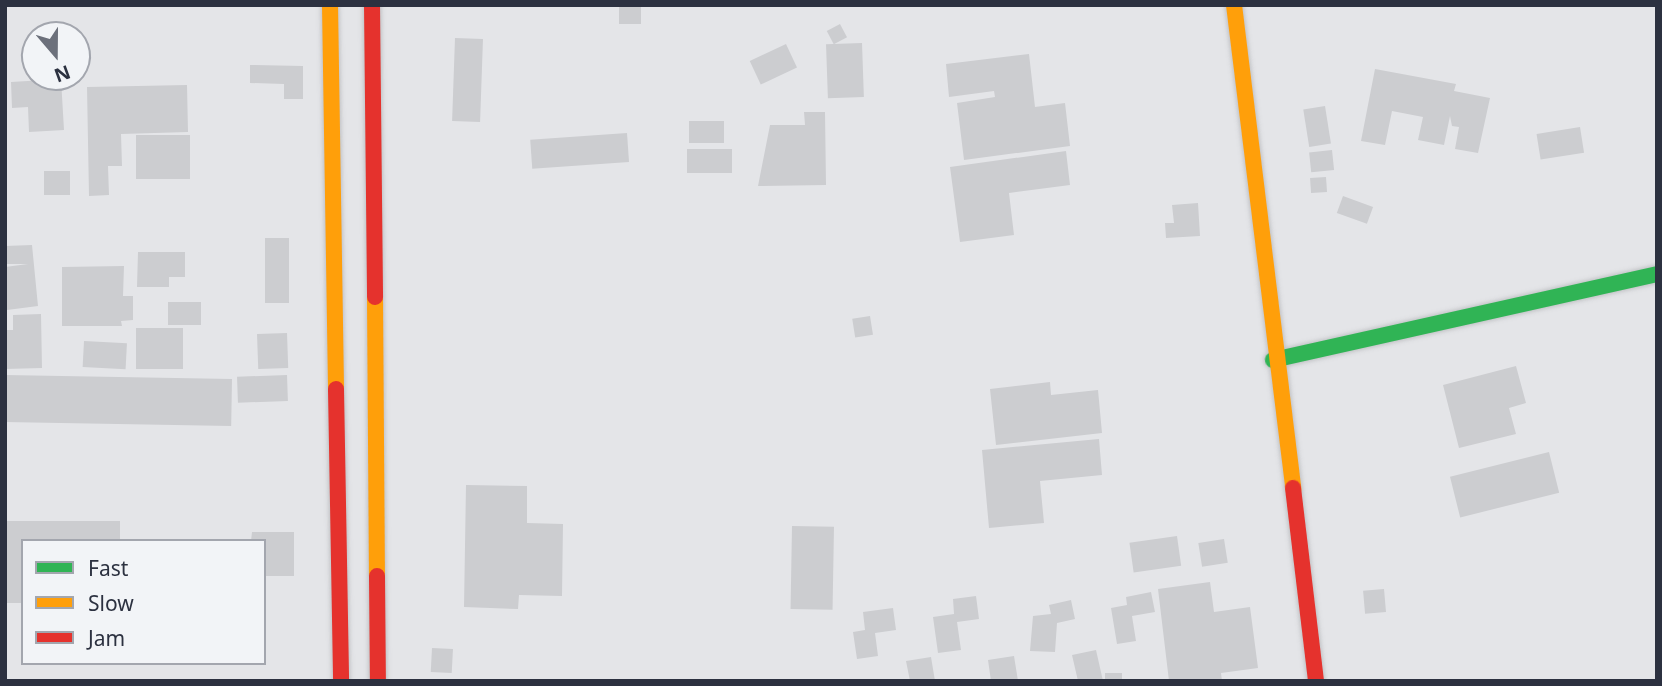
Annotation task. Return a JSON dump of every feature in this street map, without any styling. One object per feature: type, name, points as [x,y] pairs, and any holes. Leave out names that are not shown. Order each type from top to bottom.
[{"type":"main road","points":[[330,5],[341,681]]},
{"type":"main road","points":[[372,5],[378,681]]},
{"type":"main road","points":[[1234,5],[1273,360],[1316,681]]},
{"type":"main road","points":[[1273,360],[1657,274]]},
{"type":"building","points":[[619,5],[641,5],[641,24],[619,24]]},
{"type":"building","points":[[840,24],[847,37],[834,44],[827,31]]},
{"type":"building","points":[[455,38],[483,39],[480,122],[452,121]]},
{"type":"building","points":[[862,43],[864,97],[828,98],[826,44]]},
{"type":"building","points":[[786,44],[797,68],[761,84],[750,61]]},
{"type":"building","points":[[1029,54],[1035,107],[1065,103],[1070,146],[964,160],[957,103],[995,97],[994,91],[949,97],[946,64]]},
{"type":"building","points":[[250,65],[303,66],[303,99],[284,99],[284,84],[250,83]]},
{"type":"building","points":[[1375,69],[1456,84],[1454,91],[1490,98],[1478,153],[1455,149],[1459,127],[1452,126],[1450,116],[1444,145],[1418,140],[1423,117],[1392,111],[1385,145],[1361,141]]},
{"type":"building","points":[[21,81],[21,91],[62,91],[64,130],[29,132],[28,107],[12,108],[11,82]]},
{"type":"building","points":[[187,85],[188,132],[121,134],[122,166],[108,166],[109,195],[89,196],[87,91],[91,91],[91,87]]},
{"type":"building","points":[[1325,106],[1331,144],[1309,147],[1303,109]]},
{"type":"building","points":[[804,112],[825,112],[826,185],[758,186],[770,125],[805,125]]},
{"type":"building","points":[[689,121],[724,121],[724,143],[689,143]]},
{"type":"building","points":[[1580,127],[1584,153],[1541,160],[1537,134]]},
{"type":"building","points":[[627,133],[629,162],[532,169],[530,140]]},
{"type":"building","points":[[136,135],[190,135],[190,179],[136,179]]},
{"type":"building","points":[[687,149],[732,149],[732,173],[687,173]]},
{"type":"building","points":[[1332,150],[1334,170],[1311,172],[1309,152]]},
{"type":"building","points":[[1066,151],[1070,185],[1009,193],[1014,235],[960,242],[950,167]]},
{"type":"building","points":[[44,171],[70,171],[70,195],[44,195]]},
{"type":"building","points":[[1326,177],[1327,192],[1311,193],[1310,178]]},
{"type":"building","points":[[1343,196],[1373,207],[1367,224],[1337,213]]},
{"type":"building","points":[[1198,203],[1200,236],[1166,238],[1165,223],[1174,223],[1172,205]]},
{"type":"building","points":[[265,238],[289,238],[289,303],[265,303]]},
{"type":"building","points":[[32,245],[38,306],[7,310],[5,267],[28,264],[5,264],[5,246]]},
{"type":"building","points":[[138,252],[185,252],[185,277],[169,277],[169,287],[137,287]]},
{"type":"building","points":[[124,266],[123,296],[133,296],[133,320],[121,321],[122,326],[62,326],[62,267]]},
{"type":"building","points":[[168,302],[201,302],[201,325],[168,325]]},
{"type":"building","points":[[41,314],[42,368],[5,369],[5,330],[13,330],[13,315]]},
{"type":"building","points":[[870,316],[873,335],[855,338],[852,319]]},
{"type":"building","points":[[136,328],[183,328],[183,369],[136,369]]},
{"type":"building","points":[[287,333],[288,368],[258,369],[257,334]]},
{"type":"building","points":[[84,341],[127,343],[126,369],[83,367]]},
{"type":"building","points":[[1516,366],[1526,403],[1509,408],[1516,434],[1459,448],[1443,385]]},
{"type":"building","points":[[5,375],[232,379],[231,426],[5,422]]},
{"type":"building","points":[[287,375],[288,401],[238,403],[237,377]]},
{"type":"building","points":[[1050,382],[1051,395],[1098,390],[1102,433],[996,445],[990,389]]},
{"type":"building","points":[[1099,439],[1102,475],[1040,481],[1044,523],[989,528],[982,450]]},
{"type":"building","points":[[1549,452],[1559,493],[1460,517],[1450,477]]},
{"type":"building","points":[[466,485],[527,486],[527,523],[563,524],[562,596],[519,595],[518,609],[464,607]]},
{"type":"building","points":[[5,521],[120,521],[120,539],[21,539],[21,603],[5,603]]},
{"type":"building","points":[[792,526],[834,527],[833,610],[791,609]]},
{"type":"building","points":[[252,532],[294,532],[294,576],[266,576],[266,539],[251,539]]},
{"type":"building","points":[[1177,536],[1181,566],[1134,572],[1129,543]]},
{"type":"building","points":[[1224,539],[1228,563],[1202,567],[1198,543]]},
{"type":"building","points":[[1210,582],[1214,612],[1250,607],[1258,668],[1221,673],[1222,681],[1169,681],[1158,589]]},
{"type":"building","points":[[1384,589],[1386,612],[1365,614],[1363,591]]},
{"type":"building","points":[[1151,592],[1155,612],[1132,616],[1136,641],[1117,644],[1111,608],[1127,605],[1126,597]]},
{"type":"building","points":[[976,596],[979,619],[957,622],[961,650],[938,653],[933,617],[954,614],[953,599]]},
{"type":"building","points":[[1071,600],[1075,619],[1057,623],[1055,652],[1030,651],[1033,616],[1051,614],[1049,605]]},
{"type":"building","points":[[893,608],[896,630],[875,633],[878,656],[857,659],[853,632],[865,630],[863,612]]},
{"type":"building","points":[[432,648],[453,649],[452,673],[431,672]]},
{"type":"building","points":[[1096,650],[1103,681],[1078,681],[1072,655]]},
{"type":"building","points":[[1014,656],[1018,681],[991,681],[988,660]]},
{"type":"building","points":[[931,657],[935,681],[910,681],[906,661]]},
{"type":"building","points":[[1105,673],[1122,673],[1122,681],[1105,681]]},
{"type":"traffic: fast","points":[[1273,360],[1657,274]]},
{"type":"traffic: slow","points":[[330,5],[336,389]]},
{"type":"traffic: slow","points":[[1234,5],[1293,488]]},
{"type":"traffic: slow","points":[[375,297],[377,576]]},
{"type":"traffic: jam","points":[[372,5],[375,297]]},
{"type":"traffic: jam","points":[[336,389],[341,681]]},
{"type":"traffic: jam","points":[[1293,488],[1316,681]]},
{"type":"traffic: jam","points":[[377,576],[378,681]]}]
